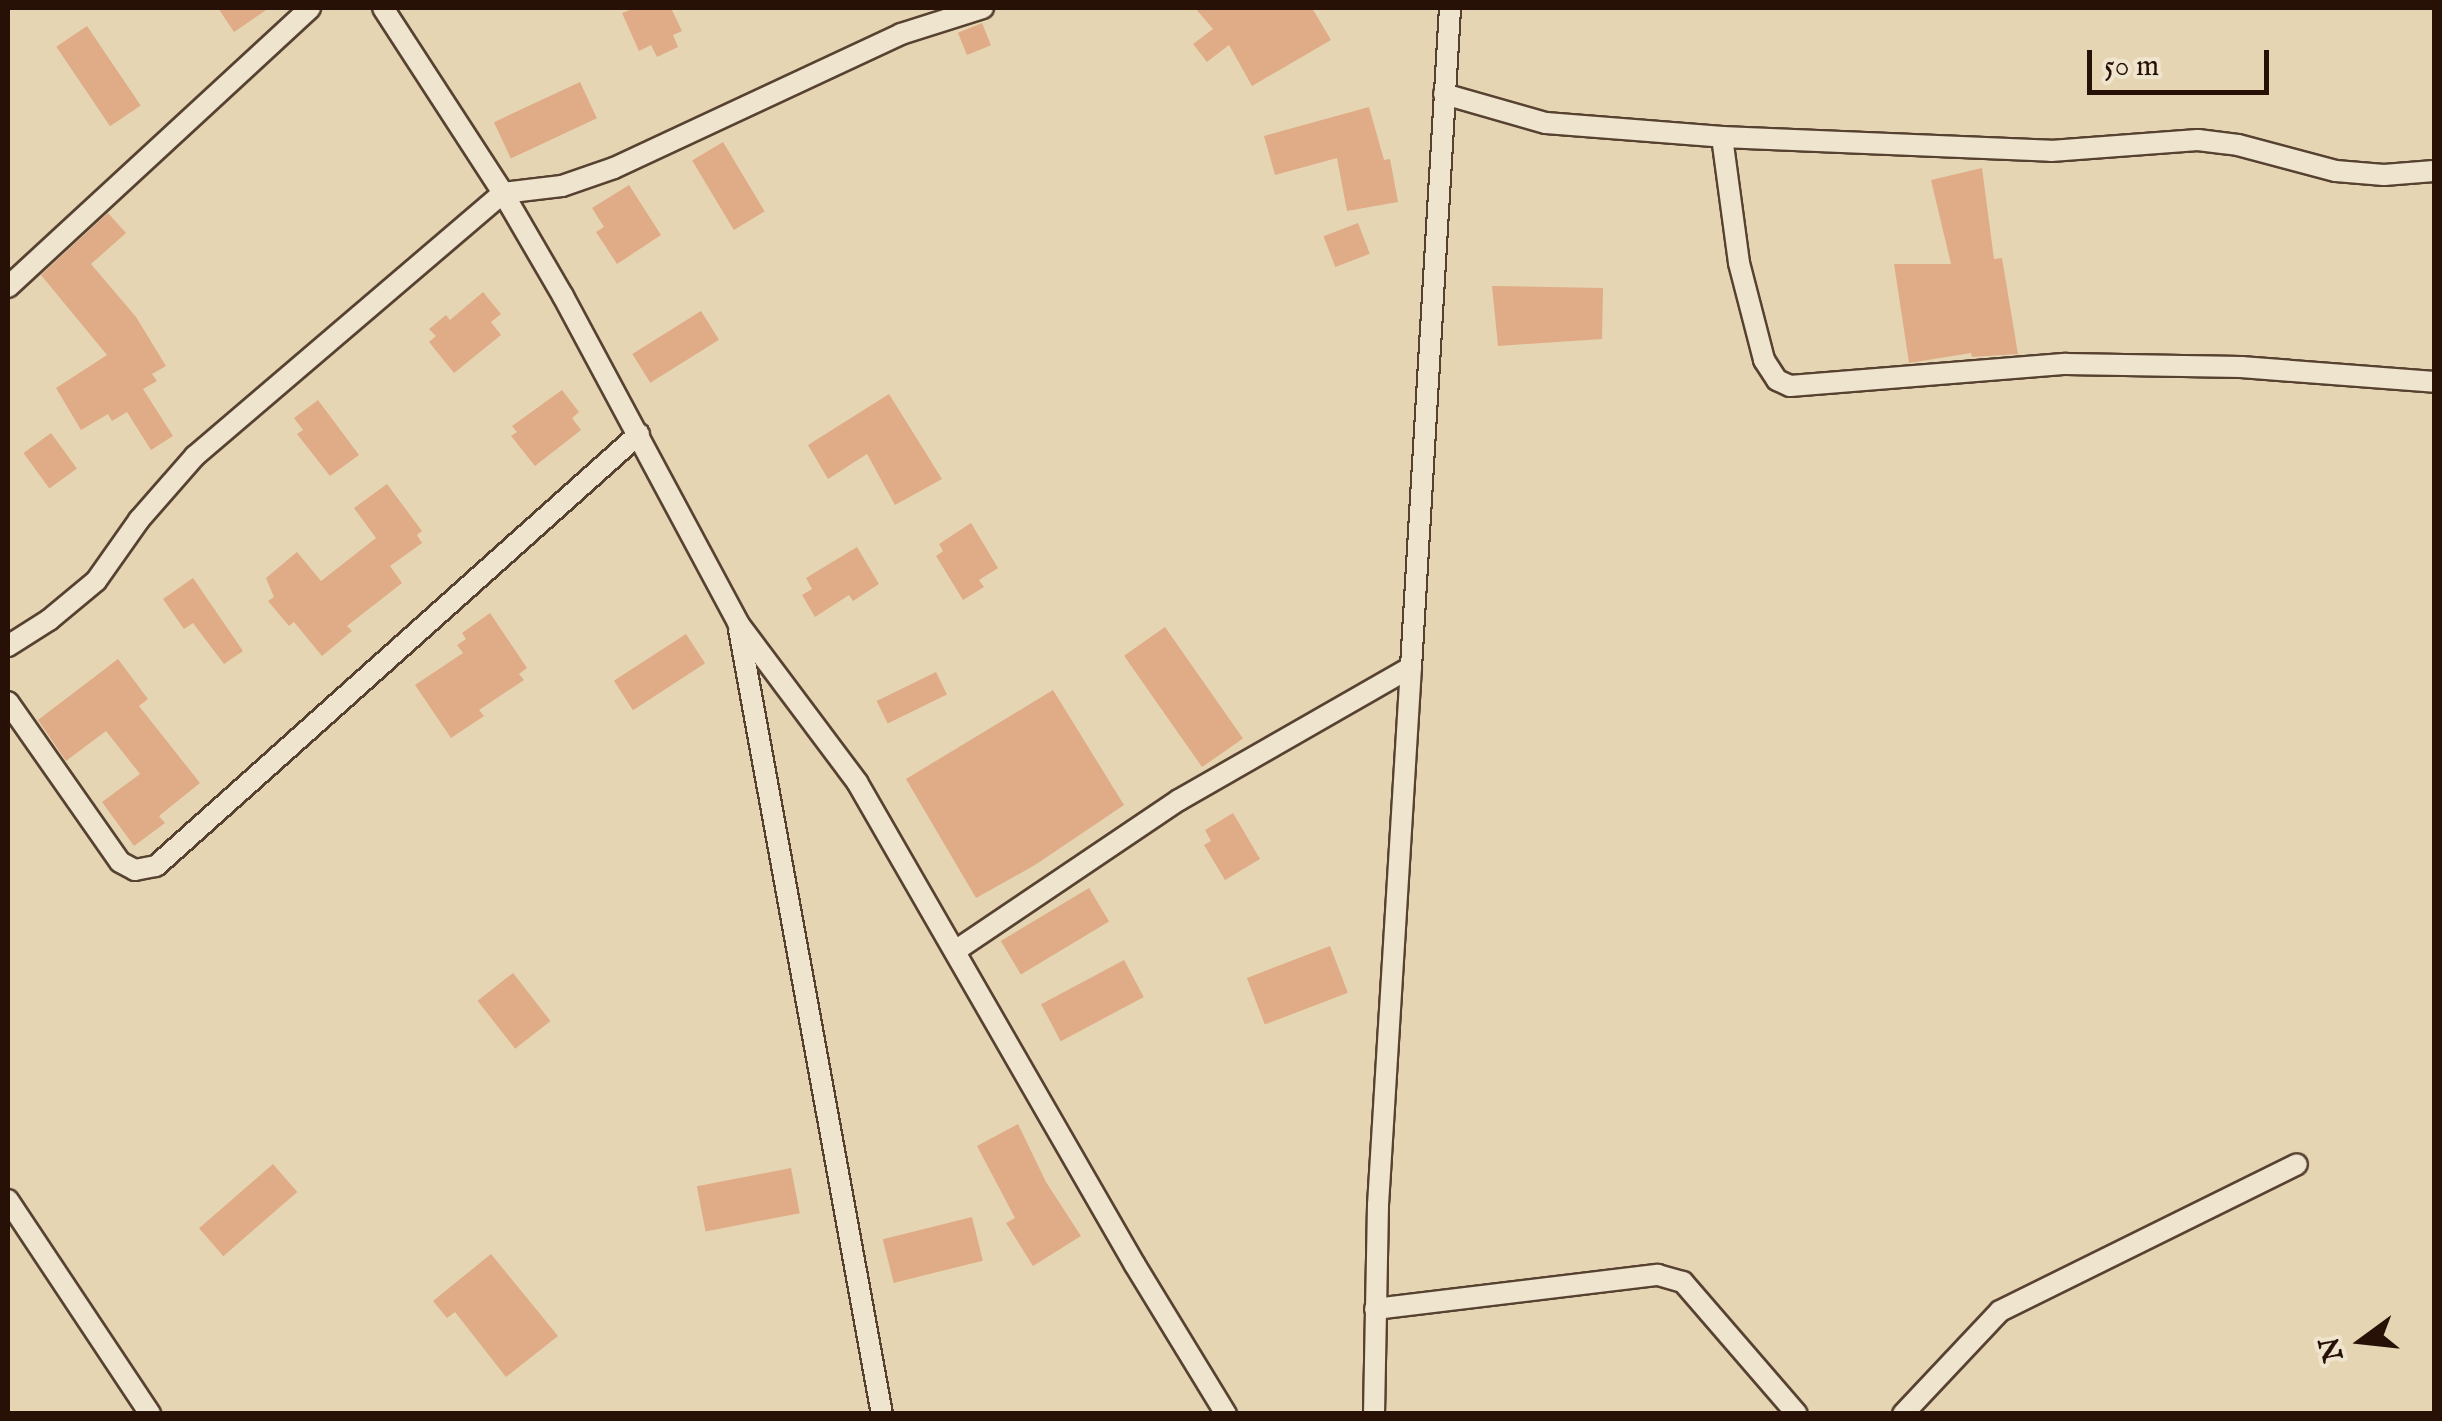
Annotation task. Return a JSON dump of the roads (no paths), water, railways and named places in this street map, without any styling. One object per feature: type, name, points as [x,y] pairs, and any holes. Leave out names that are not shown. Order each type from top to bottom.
[{"type":"street","points":[[8,287],[310,8]]},
{"type":"street","points":[[383,8],[502,192],[639,434],[738,623],[858,782],[1135,1265],[1226,1414]]},
{"type":"street","points":[[8,646],[49,620],[96,581],[139,520],[195,456],[502,192],[562,186],[614,168],[902,34],[984,8]]},
{"type":"street","points":[[1374,1414],[1375,1310],[1450,8]]},
{"type":"street","points":[[1444,94],[1546,124],[1722,137],[2051,151],[2198,140],[2238,144],[2336,171],[2384,175],[2434,171]]},
{"type":"street","points":[[1722,137],[1739,263],[1764,360],[1776,380],[1790,386],[2066,364],[2241,367],[2434,382]]},
{"type":"street","points":[[8,702],[120,862],[135,870],[156,866],[639,434]]},
{"type":"street","points":[[738,623],[882,1414]]},
{"type":"street","points":[[954,951],[1179,800],[1411,667]]},
{"type":"street","points":[[1903,1414],[2000,1312],[2296,1164]]},
{"type":"street","points":[[8,1200],[150,1414]]},
{"type":"street","points":[[1375,1310],[1658,1276],[1683,1282],[1797,1414]]}]
